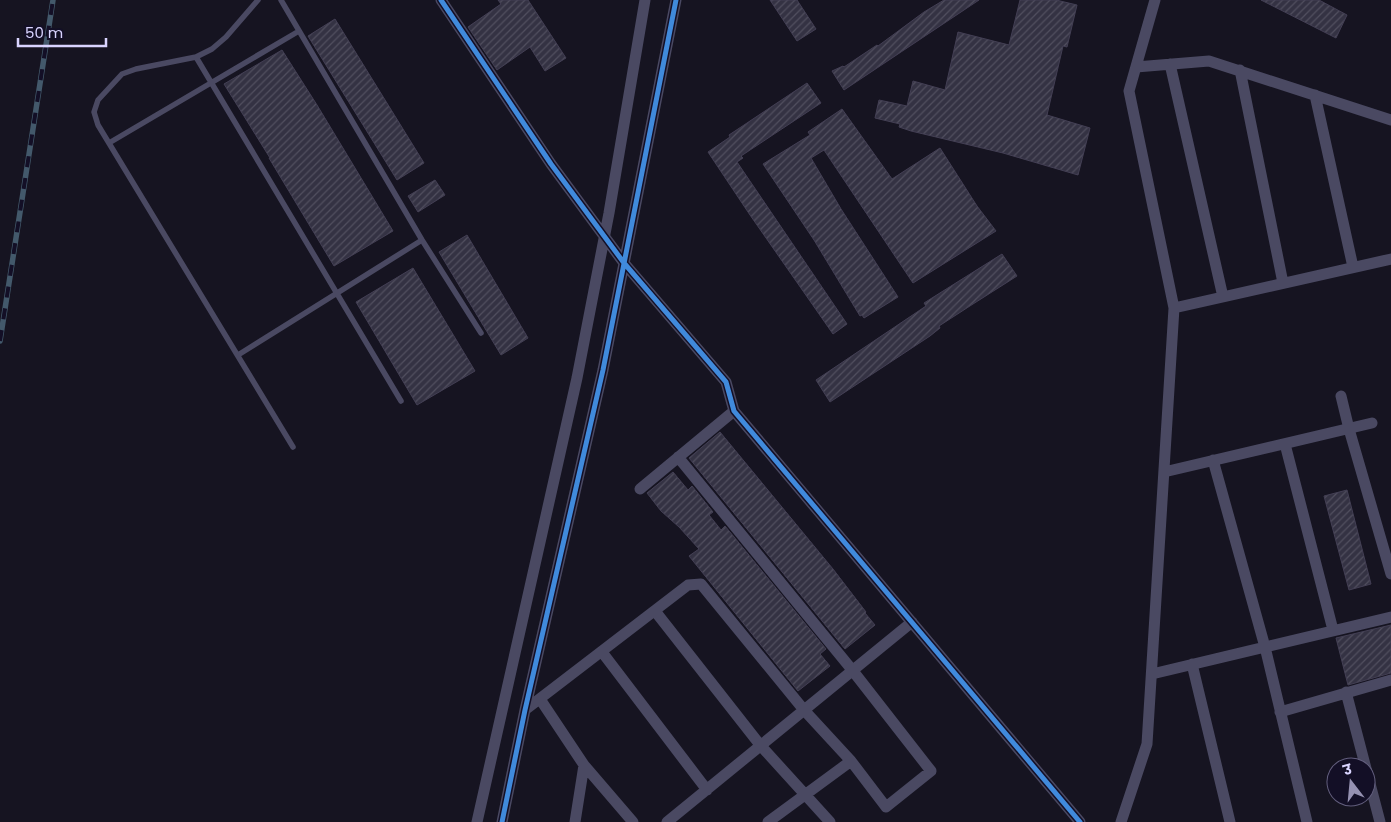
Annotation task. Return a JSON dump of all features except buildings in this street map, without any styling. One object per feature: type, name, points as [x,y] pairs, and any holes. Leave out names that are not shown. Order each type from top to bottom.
[{"type":"street","points":[[441,0],[551,164],[624,263],[726,382],[734,410],[1080,822]]},
{"type":"street","points":[[477,822],[492,764],[577,378],[645,0]]},
{"type":"street","points":[[502,822],[525,710],[603,370],[676,0]]},
{"type":"street","points":[[1121,822],[1147,744],[1174,308],[1129,91],[1155,0]]},
{"type":"street","points":[[1136,67],[1209,60],[1391,120]]},
{"type":"street","points":[[1170,64],[1223,297]]},
{"type":"street","points":[[1240,70],[1283,283]]},
{"type":"street","points":[[1315,95],[1353,267]]},
{"type":"street","points":[[1174,308],[1391,259]]},
{"type":"street","points":[[1342,396],[1349,429],[1391,574]]},
{"type":"street","points":[[640,489],[734,410]]},
{"type":"street","points":[[1164,472],[1372,423]]},
{"type":"street","points":[[1285,444],[1333,630]]},
{"type":"street","points":[[525,710],[688,584],[701,584],[804,710],[851,761],[886,806],[931,771],[853,671],[678,457]]},
{"type":"street","points":[[1213,460],[1265,647],[1307,822]]},
{"type":"street","points":[[655,611],[761,746],[830,822]]},
{"type":"street","points":[[1152,674],[1391,617]]},
{"type":"street","points":[[667,822],[912,622]]},
{"type":"street","points":[[602,652],[707,790]]},
{"type":"street","points":[[1192,664],[1230,822]]},
{"type":"street","points":[[1280,712],[1391,680]]},
{"type":"street","points":[[1346,692],[1380,822]]},
{"type":"street","points":[[540,698],[584,765],[633,822]]},
{"type":"street","points":[[768,822],[851,761]]},
{"type":"street","points":[[574,822],[584,765]]},
{"type":"lane","points":[[258,0],[226,37],[212,49],[196,56],[136,69],[122,74],[98,100],[94,112],[98,125],[294,447]]},
{"type":"lane","points":[[281,0],[422,240],[481,333]]},
{"type":"lane","points":[[109,143],[299,31]]},
{"type":"lane","points":[[196,56],[401,401]]},
{"type":"lane","points":[[238,355],[422,240]]},
{"type":"railway","points":[[0,341],[53,0]]},
{"type":"cycle path","points":[[441,0],[551,164],[624,263],[726,382],[734,411],[1080,822]]},
{"type":"cycle path","points":[[502,822],[525,710],[603,370],[676,0]]}]
